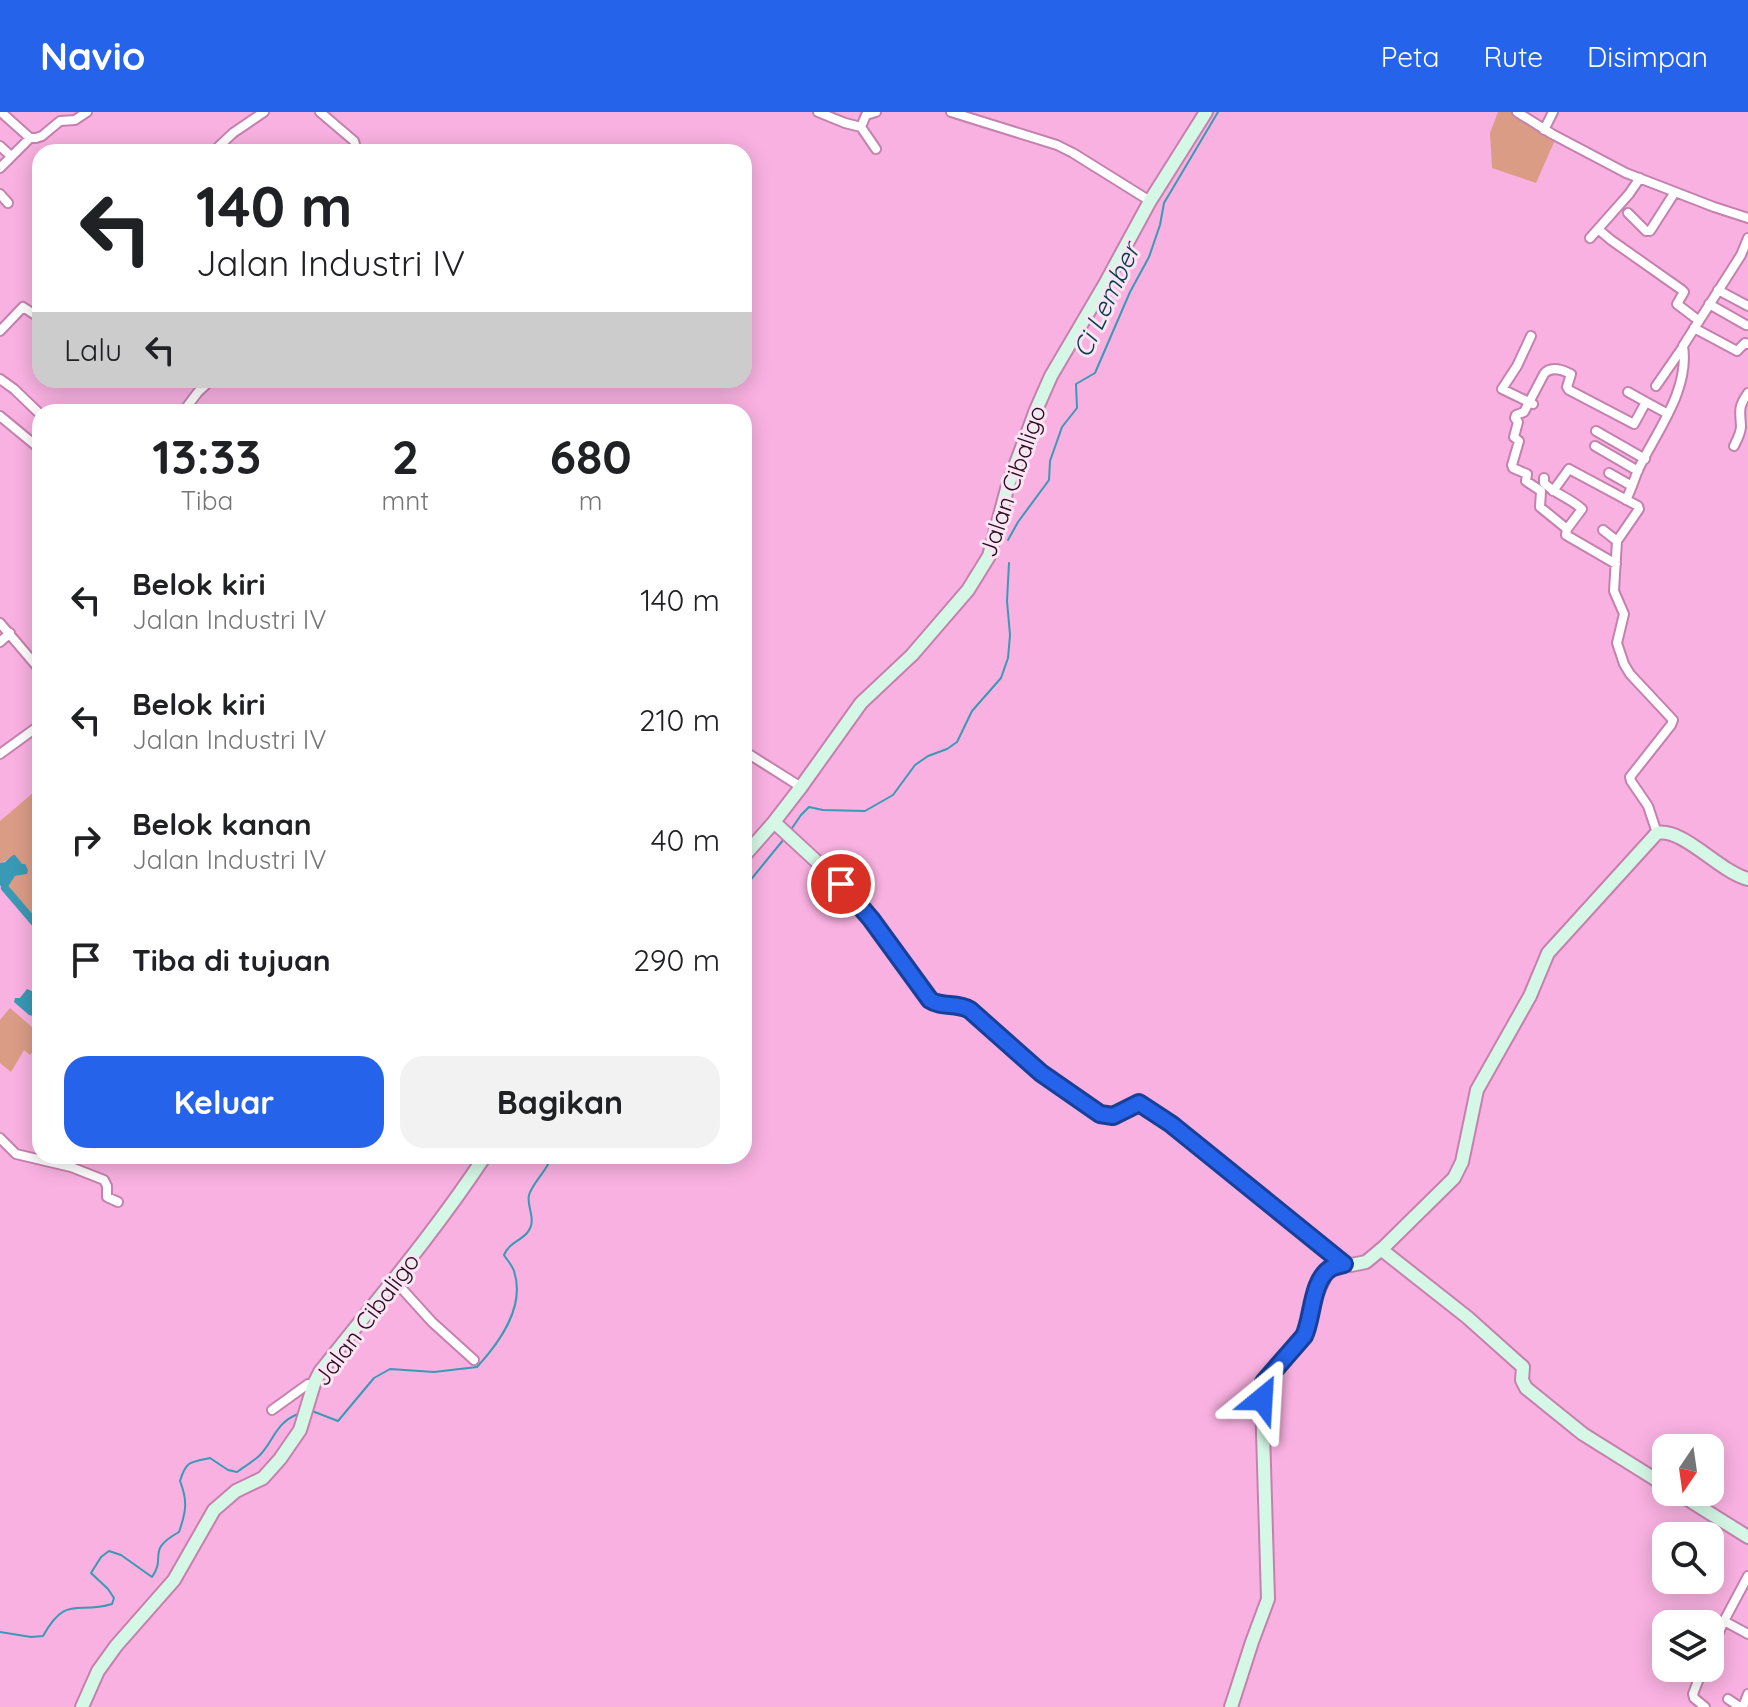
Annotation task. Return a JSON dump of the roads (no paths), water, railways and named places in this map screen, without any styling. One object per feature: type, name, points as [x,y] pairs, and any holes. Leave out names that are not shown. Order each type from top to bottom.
[{"type":"main road","name":"Jalan Cibaligo","points":[[752,847],[801,787],[861,703],[912,655],[979,573],[989,556],[1012,474],[1051,376],[1150,201],[1206,112]]},
{"type":"main road","points":[[774,822],[841,884],[935,1004],[961,1006],[970,1010],[1041,1073],[1100,1114],[1113,1116],[1135,1103],[1142,1104],[1344,1264]]},
{"type":"main road","points":[[1231,1707],[1268,1599],[1264,1382],[1304,1336],[1311,1306],[1326,1274],[1331,1268],[1344,1264],[1366,1262],[1382,1250],[1454,1178],[1462,1162],[1477,1090],[1530,996],[1548,953],[1657,833],[1681,837],[1720,865],[1748,879]]},
{"type":"main road","name":"Jalan Cibaligo","points":[[82,1707],[98,1671],[174,1580],[214,1510],[236,1491],[263,1478],[280,1459],[300,1430],[320,1372],[448,1211],[480,1164]]},
{"type":"main road","points":[[1382,1250],[1467,1317],[1523,1367],[1522,1380],[1526,1388],[1583,1434],[1652,1477]]},
{"type":"main road","points":[[1698,1506],[1748,1537]]},
{"type":"street","points":[[1,112],[30,138],[42,136],[60,121],[75,120],[87,112]]},
{"type":"street","points":[[221,144],[264,112]]},
{"type":"street","points":[[320,112],[355,144]]},
{"type":"street","points":[[818,112],[861,127],[876,149]]},
{"type":"street","points":[[861,127],[866,115],[876,112]]},
{"type":"street","points":[[951,112],[1057,145],[1150,201]]},
{"type":"street","points":[[1517,112],[1544,130],[1626,173],[1748,218]]},
{"type":"street","points":[[1544,130],[1553,112]]},
{"type":"street","points":[[0,168],[30,138]]},
{"type":"street","points":[[0,146],[11,156]]},
{"type":"street","points":[[1590,238],[1640,178]]},
{"type":"street","points":[[1628,213],[1646,231],[1650,231],[1675,192]]},
{"type":"street","points":[[0,194],[8,203]]},
{"type":"street","points":[[1598,229],[1682,290],[1684,292],[1677,304],[1696,324],[1737,351],[1745,343],[1748,344]]},
{"type":"street","points":[[1656,386],[1741,255],[1748,238]]},
{"type":"street","points":[[1718,290],[1748,306]]},
{"type":"street","points":[[1709,304],[1746,325]]},
{"type":"street","points":[[0,331],[22,307],[32,313]]},
{"type":"street","points":[[1531,336],[1502,388],[1532,403]]},
{"type":"street","points":[[1626,500],[1668,414],[1686,361],[1683,346]]},
{"type":"street","points":[[1567,529],[1540,507],[1541,491],[1526,481],[1527,474],[1512,467],[1519,441],[1514,437],[1518,413],[1524,412],[1532,403],[1547,370],[1555,368],[1571,374],[1569,390],[1634,424],[1646,402]]},
{"type":"street","points":[[0,379],[32,406]]},
{"type":"street","points":[[189,404],[202,388]]},
{"type":"street","points":[[1628,392],[1668,414]]},
{"type":"street","points":[[1734,446],[1741,430],[1740,407],[1748,393]]},
{"type":"street","points":[[0,416],[32,442]]},
{"type":"street","points":[[1596,431],[1645,459]]},
{"type":"street","points":[[1595,446],[1638,471]]},
{"type":"street","points":[[1553,491],[1569,469],[1639,509],[1617,541],[1614,591],[1624,614],[1617,643],[1624,664],[1673,720],[1630,777],[1648,806],[1657,833]]},
{"type":"street","points":[[1609,473],[1632,486]]},
{"type":"street","points":[[1544,478],[1544,483],[1553,491],[1582,509],[1566,535],[1616,564]]},
{"type":"street","points":[[1603,530],[1617,541]]},
{"type":"street","points":[[0,623],[32,660]]},
{"type":"street","points":[[0,642],[10,633]]},
{"type":"street","points":[[0,754],[32,731]]},
{"type":"street","points":[[752,756],[801,787]]},
{"type":"street","points":[[0,1138],[16,1154],[32,1158]]},
{"type":"street","points":[[58,1164],[104,1180],[107,1197],[118,1202]]},
{"type":"street","points":[[394,1280],[432,1322],[474,1360]]},
{"type":"street","points":[[272,1410],[308,1384],[314,1384]]},
{"type":"street","points":[[1748,1576],[1744,1592],[1724,1621],[1748,1634]]},
{"type":"street","points":[[1698,1682],[1694,1698],[1705,1707]]},
{"type":"street","points":[[1728,1699],[1741,1707],[1748,1694]]},
{"type":"water","points":[[13,855],[25,864],[27,874],[15,876],[3,889],[0,885],[0,863]]},
{"type":"water","points":[[27,989],[32,991],[32,1016],[14,1002],[15,998],[20,998]]},
{"type":"waterway","name":"Ci Lember","points":[[1008,540],[1049,480],[1050,461],[1062,427],[1077,408],[1076,384],[1095,373],[1130,292],[1149,257],[1164,203],[1218,112]]},
{"type":"waterway","name":"Ci Lember","points":[[790,831],[809,807],[865,811],[893,795],[915,765],[957,742],[972,711],[1001,678],[1008,658],[1009,563]]},
{"type":"waterway","name":"Ci Lember","points":[[752,878],[784,839]]},
{"type":"waterway","points":[[5,888],[32,920]]},
{"type":"waterway","name":"Ci Lember","points":[[312,1411],[338,1421],[374,1378],[390,1369],[434,1372],[477,1367],[502,1336],[513,1311],[517,1284],[513,1269],[504,1255],[530,1228],[529,1195],[548,1164]]},
{"type":"waterway","name":"Ci Lember","points":[[0,1632],[43,1636],[51,1623],[66,1610],[112,1604],[114,1598],[108,1589],[91,1573],[109,1551],[121,1555],[152,1577],[158,1564],[159,1549],[179,1532],[185,1512],[180,1481],[187,1466],[210,1458],[237,1472],[259,1456],[284,1422],[298,1414]]}]
